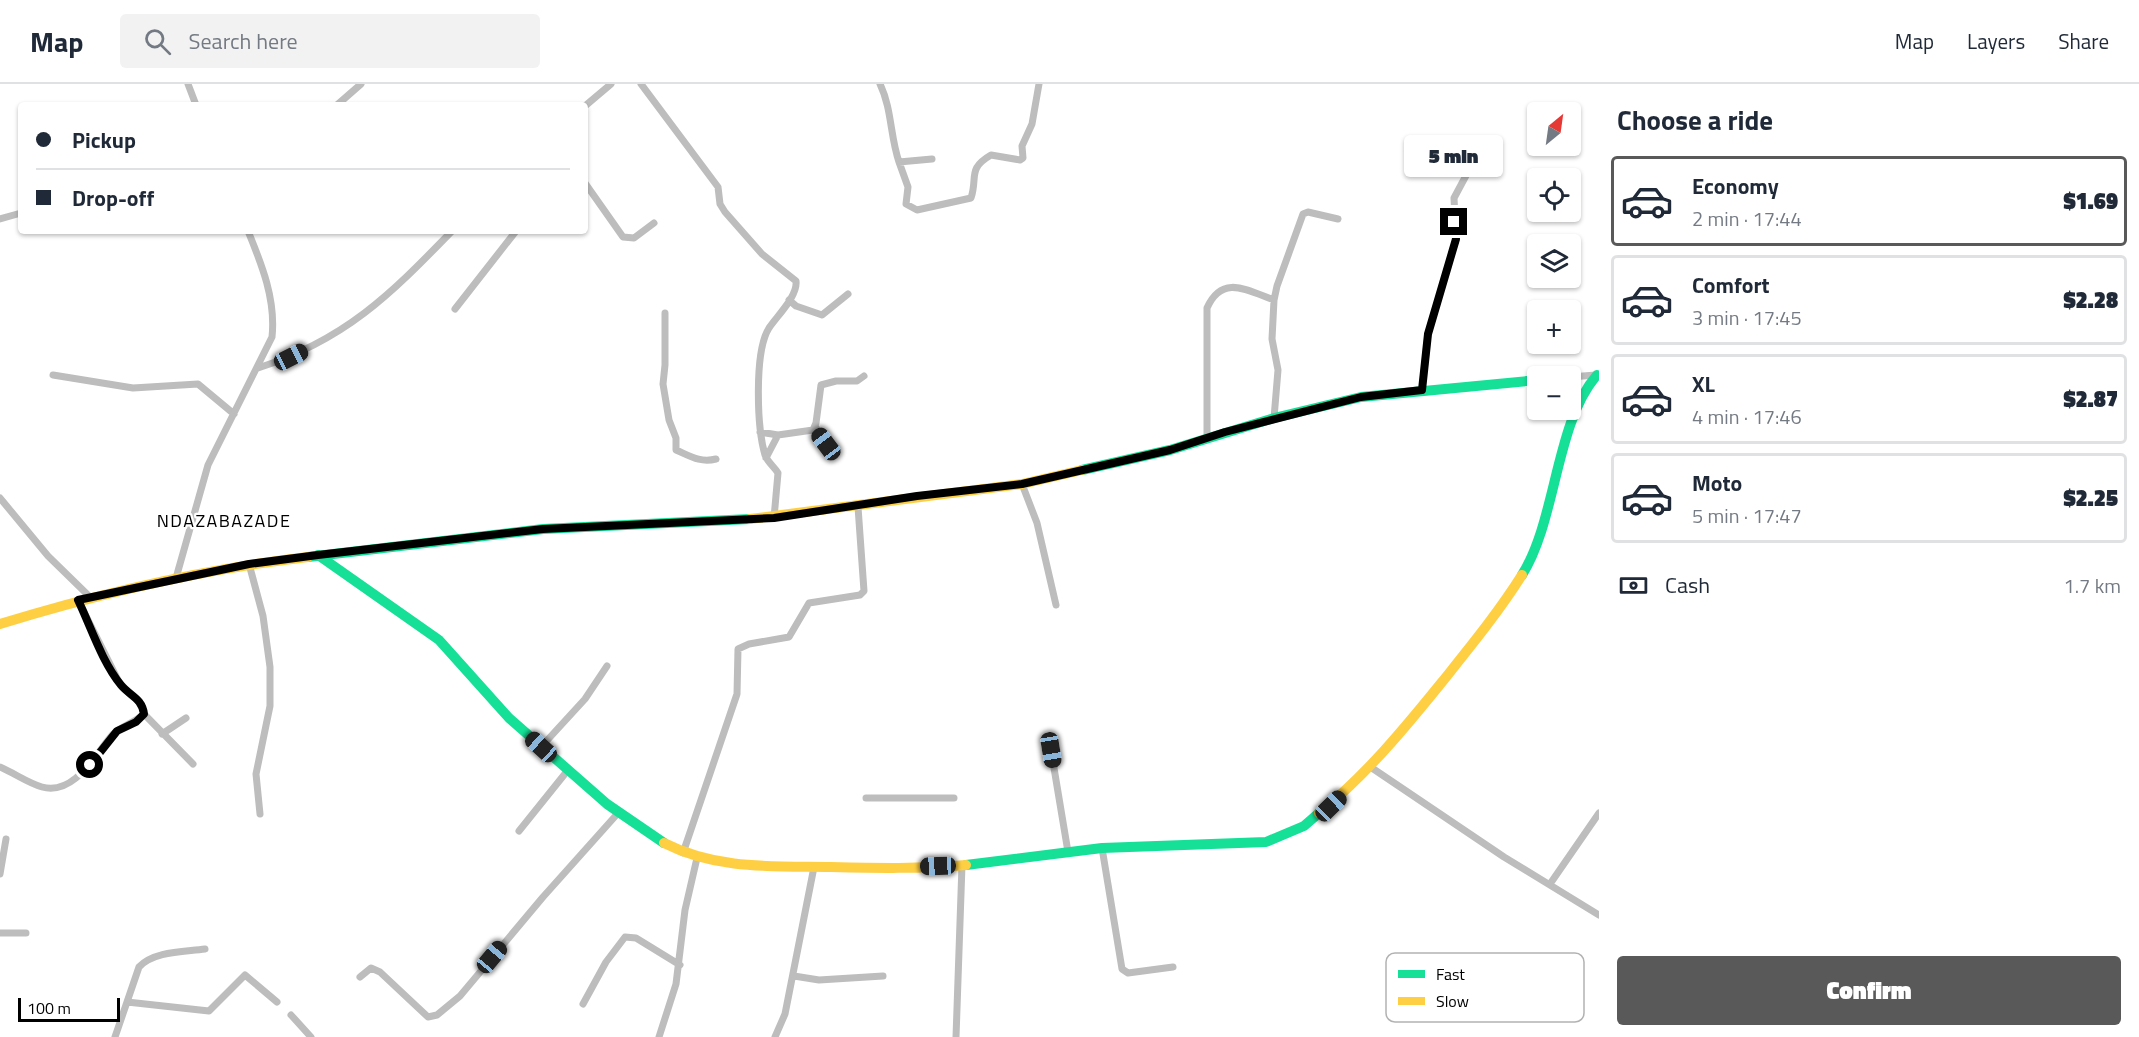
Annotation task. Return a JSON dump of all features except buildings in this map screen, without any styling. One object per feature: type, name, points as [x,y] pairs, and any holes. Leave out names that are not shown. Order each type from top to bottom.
[{"type":"street","points":[[188,84],[195,102]]},
{"type":"street","points":[[340,102],[361,84]]},
{"type":"street","points":[[588,103],[611,84]]},
{"type":"street","points":[[641,84],[718,187],[720,204],[725,212],[762,254],[796,281],[797,286],[768,330],[762,347],[758,412],[766,458],[778,473],[774,518]]},
{"type":"street","points":[[880,84],[888,101],[894,147],[906,176],[906,204],[916,210],[971,198],[973,175],[978,162],[991,155],[1020,160],[1023,158],[1022,146],[1032,124],[1039,84]]},
{"type":"street","points":[[1422,390],[1428,334],[1456,239],[1454,198],[1484,142]]},
{"type":"street","points":[[899,162],[932,159]]},
{"type":"street","points":[[588,187],[623,237],[634,238],[654,223]]},
{"type":"street","points":[[1274,418],[1278,370],[1272,339],[1277,286],[1303,214],[1308,212],[1338,219]]},
{"type":"street","points":[[0,219],[18,214]]},
{"type":"street","points":[[176,578],[208,465],[272,337],[274,319],[270,294],[249,234]]},
{"type":"street","points":[[258,368],[291,357],[348,328],[398,285],[449,234]]},
{"type":"street","points":[[455,309],[514,234]]},
{"type":"street","points":[[1207,438],[1207,308],[1212,296],[1232,286],[1274,300]]},
{"type":"street","points":[[789,300],[812,313],[822,315],[848,294]]},
{"type":"street","points":[[664,313],[663,384],[669,420],[676,438],[676,450],[695,459],[706,461],[716,459]]},
{"type":"street","points":[[53,375],[133,388],[198,384],[234,414]]},
{"type":"street","points":[[1581,376],[1598,375]]},
{"type":"street","points":[[318,555],[439,640],[509,718],[568,771],[619,812],[665,844],[697,858],[732,865],[814,867],[962,865],[1102,848],[1266,842],[1287,835],[1331,806],[1410,721],[1498,612],[1526,568],[1537,543],[1574,417],[1589,384],[1598,375]]},
{"type":"street","points":[[760,432],[777,435],[813,430],[821,385],[836,381],[857,381],[864,376]]},
{"type":"street","points":[[0,624],[90,597],[249,564],[543,529],[774,518],[858,507],[917,496],[1022,484],[1158,453],[1274,418],[1361,397],[1527,381]]},
{"type":"street","points":[[815,426],[828,449]]},
{"type":"street","points":[[766,458],[777,435]]},
{"type":"street","points":[[1022,484],[1037,523],[1056,605]]},
{"type":"street","points":[[0,498],[48,556],[90,597]]},
{"type":"street","points":[[683,853],[718,758],[737,694],[738,649],[749,644],[789,638],[809,603],[860,595],[864,591],[858,507]]},
{"type":"street","points":[[249,564],[263,616],[270,667],[270,706],[256,774],[260,814]]},
{"type":"street","points":[[78,600],[121,686],[135,696],[144,714],[194,764]]},
{"type":"street","points":[[541,747],[585,699],[608,666]]},
{"type":"street","points":[[0,766],[39,786],[47,788],[67,783],[81,775],[117,731],[136,722],[144,714]]},
{"type":"street","points":[[162,734],[186,718]]},
{"type":"street","points":[[1051,750],[1068,852]]},
{"type":"street","points":[[1369,766],[1504,858],[1599,915]]},
{"type":"street","points":[[519,831],[568,771]]},
{"type":"street","points":[[866,798],[954,798]]},
{"type":"street","points":[[360,977],[371,968],[380,972],[428,1017],[437,1015],[460,996],[619,812]]},
{"type":"street","points":[[1550,884],[1599,813]]},
{"type":"street","points":[[0,874],[6,840]]},
{"type":"street","points":[[1102,848],[1122,969],[1128,973],[1173,967]]},
{"type":"street","points":[[659,1037],[671,1005],[680,965],[685,910],[697,858]]},
{"type":"street","points":[[956,1037],[962,865]]},
{"type":"street","points":[[775,1037],[785,1014],[794,976],[814,867]]},
{"type":"street","points":[[0,933],[26,933]]},
{"type":"street","points":[[583,1004],[606,962],[625,937],[636,938],[680,965]]},
{"type":"street","points":[[115,1037],[139,967],[145,961],[165,955],[205,949]]},
{"type":"street","points":[[127,1002],[209,1011],[246,975],[277,1002]]},
{"type":"street","points":[[794,976],[819,980],[883,976]]},
{"type":"street","points":[[291,1015],[311,1037]]},
{"type":"traffic: fast","points":[[1522,575],[1543,527],[1572,419],[1583,395],[1597,375]]},
{"type":"traffic: fast","points":[[1082,470],[1170,450],[1274,418],[1361,397],[1527,381]]},
{"type":"traffic: fast","points":[[308,557],[543,529],[750,519]]},
{"type":"traffic: fast","points":[[318,555],[439,640],[509,718],[607,804],[664,843]]},
{"type":"traffic: fast","points":[[966,865],[1102,848],[1266,842],[1304,826],[1319,813]]},
{"type":"traffic: slow","points":[[750,519],[1022,484],[1082,470]]},
{"type":"traffic: slow","points":[[0,624],[153,583],[230,568],[308,557]]},
{"type":"traffic: slow","points":[[1319,813],[1353,783],[1399,734],[1484,630],[1522,575]]},
{"type":"traffic: slow","points":[[664,843],[704,858],[746,865],[882,868],[966,865]]},
{"type":"district","name":"NDAZABAZADE","points":[[224,521]]},
{"type":"route","points":[[90,765],[113,735],[136,722],[144,714],[144,710],[135,696],[121,686],[78,600],[249,564],[318,555],[543,529],[774,518],[858,507],[917,496],[1022,484],[1080,473],[1170,450],[1274,418],[1361,397],[1422,390],[1428,334],[1456,239],[1454,222]]}]
